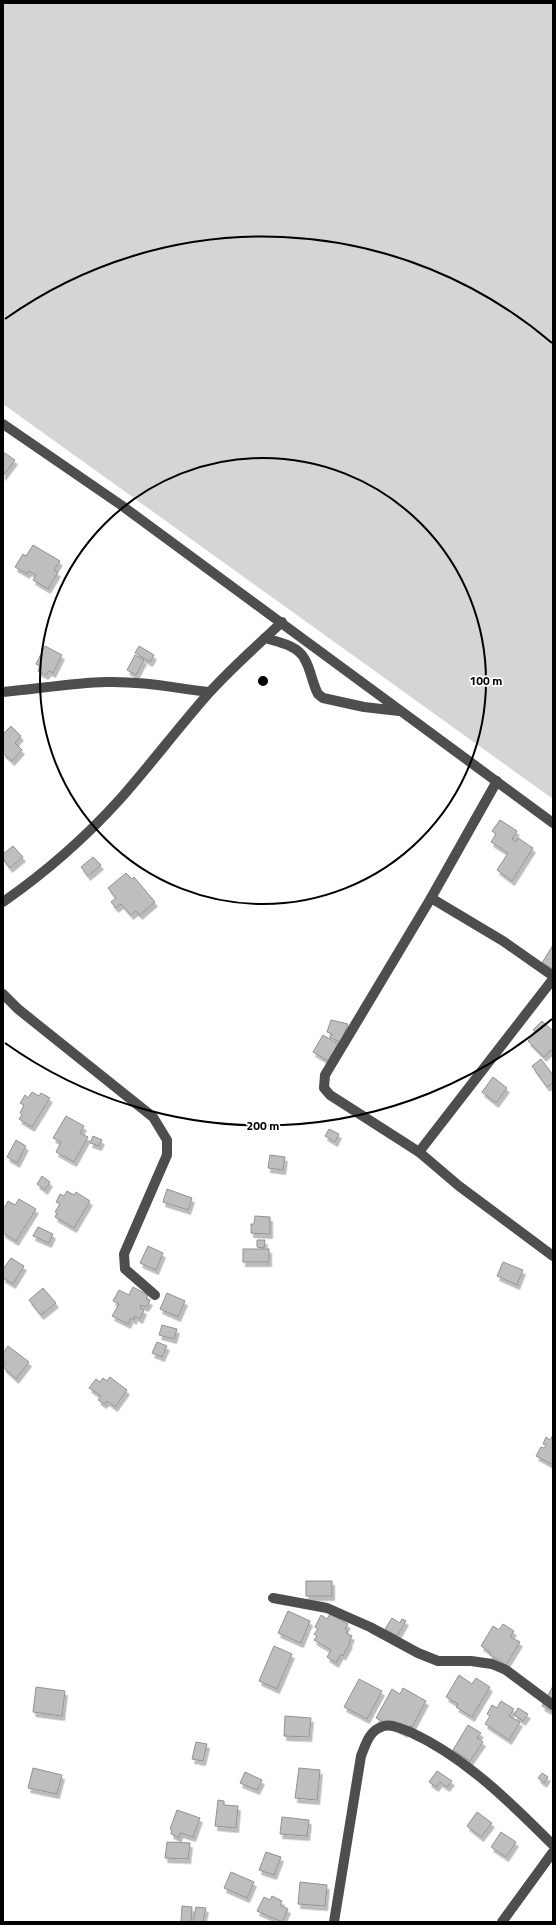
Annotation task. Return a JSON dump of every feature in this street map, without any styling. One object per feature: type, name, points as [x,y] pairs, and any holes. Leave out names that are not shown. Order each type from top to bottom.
[{"type":"street","points":[[3,424],[121,505],[282,622],[399,711],[553,823]]},
{"type":"street","points":[[3,902],[61,857],[120,799],[209,692],[282,622]]},
{"type":"street","points":[[265,638],[285,644],[301,654],[305,659],[318,694],[323,698],[346,704],[399,711]]},
{"type":"street","points":[[3,692],[106,682],[149,684],[209,692]]},
{"type":"street","points":[[497,781],[432,898],[325,1075],[324,1088],[330,1095],[419,1152],[464,1191],[553,1256]]},
{"type":"street","points":[[432,898],[503,941],[553,976]]},
{"type":"street","points":[[419,1152],[553,979]]},
{"type":"street","points":[[3,994],[18,1009],[153,1117],[168,1140],[167,1155],[124,1254],[125,1269],[155,1295]]},
{"type":"street","points":[[273,1598],[327,1608],[370,1627],[438,1662],[471,1661],[492,1664],[506,1670],[553,1705]]},
{"type":"street","points":[[334,1922],[361,1756],[367,1740],[374,1730],[384,1726],[396,1726],[436,1746],[476,1775],[522,1814],[553,1845]]},
{"type":"street","points":[[502,1922],[553,1852]]},
{"type":"shaded area","points":[[3,3],[553,3],[553,799],[3,404]]},
{"type":"building","points":[[3,452],[15,460],[3,476]]},
{"type":"building","points":[[33,545],[60,561],[54,570],[58,572],[48,589],[33,580],[36,575],[29,571],[27,574],[15,567],[23,554],[26,556]]},
{"type":"building","points":[[45,646],[62,655],[53,673],[49,671],[46,675],[38,671],[40,666],[36,664]]},
{"type":"building","points":[[139,646],[154,655],[150,662],[135,653]]},
{"type":"building","points":[[135,655],[144,660],[136,675],[127,670]]},
{"type":"building","points":[[11,726],[21,736],[15,743],[22,750],[12,761],[3,753],[3,734]]},
{"type":"building","points":[[500,820],[517,831],[512,839],[516,842],[518,838],[533,848],[512,881],[497,870],[508,853],[491,842],[496,834],[492,831]]},
{"type":"building","points":[[13,846],[23,857],[10,868],[3,859],[3,854]]},
{"type":"building","points":[[93,857],[101,865],[88,876],[81,867]]},
{"type":"building","points":[[126,873],[132,879],[134,877],[155,902],[140,915],[136,911],[131,915],[121,904],[116,908],[111,902],[116,898],[108,888]]},
{"type":"building","points":[[553,945],[553,969],[542,963]]},
{"type":"building","points":[[331,1020],[348,1024],[341,1042],[330,1038],[332,1034],[327,1032]]},
{"type":"building","points":[[542,1021],[553,1031],[553,1051],[551,1050],[544,1057],[528,1041],[536,1032],[533,1030]]},
{"type":"building","points":[[323,1035],[338,1044],[328,1061],[313,1052]]},
{"type":"building","points":[[541,1059],[553,1075],[553,1083],[547,1087],[532,1066]]},
{"type":"building","points":[[493,1077],[507,1088],[496,1103],[482,1092]]},
{"type":"building","points":[[32,1092],[39,1096],[41,1093],[50,1098],[32,1127],[19,1119],[22,1115],[20,1113],[24,1105],[20,1103],[25,1095],[28,1098]]},
{"type":"building","points":[[66,1116],[84,1126],[80,1133],[88,1137],[74,1162],[56,1152],[61,1142],[53,1138]]},
{"type":"building","points":[[329,1129],[339,1134],[335,1142],[325,1136]]},
{"type":"building","points":[[93,1136],[102,1140],[99,1146],[90,1143]]},
{"type":"building","points":[[16,1140],[26,1146],[17,1163],[7,1157]]},
{"type":"building","points":[[270,1155],[285,1157],[283,1170],[268,1168]]},
{"type":"building","points":[[42,1176],[50,1182],[45,1190],[37,1184]]},
{"type":"building","points":[[167,1189],[192,1198],[188,1210],[163,1202]]},
{"type":"building","points":[[67,1191],[74,1195],[76,1192],[90,1201],[74,1228],[55,1217],[57,1213],[55,1212],[60,1204],[56,1202],[60,1194],[64,1196]]},
{"type":"building","points":[[19,1199],[36,1209],[16,1241],[3,1233],[3,1206],[5,1207],[8,1201],[15,1205]]},
{"type":"building","points":[[255,1216],[270,1217],[270,1234],[251,1233],[251,1224],[254,1224]]},
{"type":"building","points":[[38,1227],[53,1234],[49,1243],[33,1236]]},
{"type":"building","points":[[257,1240],[265,1240],[264,1248],[257,1247]]},
{"type":"building","points":[[148,1246],[163,1253],[156,1270],[140,1263]]},
{"type":"building","points":[[243,1249],[269,1249],[269,1262],[243,1262]]},
{"type":"building","points":[[11,1258],[24,1266],[13,1284],[3,1278],[3,1269]]},
{"type":"building","points":[[503,1262],[523,1270],[517,1285],[497,1276]]},
{"type":"building","points":[[133,1287],[148,1295],[146,1299],[150,1301],[146,1307],[141,1305],[140,1308],[144,1310],[140,1319],[135,1316],[134,1320],[131,1318],[128,1324],[112,1316],[119,1304],[113,1301],[119,1290],[129,1295]]},
{"type":"building","points":[[43,1288],[56,1303],[41,1315],[29,1300]]},
{"type":"building","points":[[167,1293],[185,1301],[178,1317],[160,1309]]},
{"type":"building","points":[[162,1325],[177,1329],[174,1339],[159,1335]]},
{"type":"building","points":[[157,1342],[167,1346],[162,1357],[152,1353]]},
{"type":"building","points":[[8,1346],[29,1362],[16,1379],[3,1367],[6,1363],[3,1361],[3,1353]]},
{"type":"building","points":[[110,1377],[127,1390],[115,1407],[107,1401],[104,1404],[98,1400],[101,1396],[89,1388],[96,1379],[100,1382],[103,1378],[107,1381]]},
{"type":"building","points":[[553,1435],[553,1465],[536,1456],[541,1447],[544,1448],[546,1445],[543,1444],[546,1437],[550,1440]]},
{"type":"building","points":[[306,1581],[332,1581],[332,1596],[306,1596]]},
{"type":"building","points":[[288,1611],[310,1621],[301,1643],[278,1633]]},
{"type":"building","points":[[330,1614],[348,1624],[345,1629],[348,1631],[346,1633],[352,1636],[343,1656],[341,1654],[336,1663],[327,1657],[331,1650],[314,1640],[317,1636],[314,1634],[318,1629],[315,1627],[321,1615],[327,1619]]},
{"type":"building","points":[[392,1618],[400,1623],[402,1619],[406,1621],[397,1636],[385,1629]]},
{"type":"building","points":[[503,1624],[514,1631],[510,1637],[520,1642],[506,1665],[489,1654],[490,1652],[481,1646],[493,1626],[499,1630]]},
{"type":"building","points":[[274,1646],[292,1654],[277,1689],[259,1681]]},
{"type":"building","points":[[459,1675],[472,1684],[476,1678],[490,1687],[472,1717],[456,1707],[458,1704],[446,1697]]},
{"type":"building","points":[[359,1679],[382,1691],[367,1719],[344,1707]]},
{"type":"building","points":[[553,1686],[553,1712],[542,1706]]},
{"type":"building","points":[[36,1687],[65,1691],[62,1716],[33,1712]]},
{"type":"building","points":[[403,1688],[426,1701],[412,1727],[409,1726],[405,1733],[376,1718],[392,1689],[400,1694]]},
{"type":"building","points":[[501,1701],[514,1709],[509,1716],[520,1722],[509,1740],[485,1724],[490,1716],[487,1714],[492,1705],[497,1708]]},
{"type":"building","points":[[518,1708],[528,1714],[523,1721],[514,1715]]},
{"type":"building","points":[[285,1716],[311,1718],[309,1737],[284,1736]]},
{"type":"building","points":[[468,1725],[481,1733],[477,1738],[483,1742],[470,1761],[453,1750]]},
{"type":"building","points":[[196,1742],[207,1744],[203,1761],[192,1759]]},
{"type":"building","points":[[33,1768],[62,1775],[57,1794],[28,1788]]},
{"type":"building","points":[[299,1768],[320,1770],[317,1800],[295,1798]]},
{"type":"building","points":[[437,1771],[452,1781],[447,1787],[440,1782],[436,1787],[429,1782]]},
{"type":"building","points":[[245,1772],[262,1780],[257,1790],[240,1783]]},
{"type":"building","points":[[542,1773],[548,1777],[544,1783],[538,1778]]},
{"type":"building","points":[[218,1800],[224,1801],[224,1805],[238,1806],[236,1828],[215,1826]]},
{"type":"building","points":[[177,1810],[200,1818],[193,1837],[180,1833],[179,1838],[171,1834],[172,1830],[170,1829]]},
{"type":"building","points":[[477,1812],[492,1823],[481,1837],[467,1826]]},
{"type":"building","points":[[282,1817],[309,1820],[307,1836],[280,1834]]},
{"type":"building","points":[[501,1832],[516,1842],[506,1857],[491,1847]]},
{"type":"building","points":[[167,1842],[190,1843],[188,1859],[165,1858]]},
{"type":"building","points":[[266,1852],[281,1857],[274,1875],[259,1870]]},
{"type":"building","points":[[231,1872],[254,1882],[247,1898],[224,1888]]},
{"type":"building","points":[[300,1882],[327,1885],[325,1906],[298,1904]]},
{"type":"building","points":[[272,1896],[282,1901],[280,1905],[288,1909],[282,1922],[257,1911],[264,1897],[270,1900]]},
{"type":"building","points":[[182,1906],[192,1907],[191,1922],[181,1922]]},
{"type":"building","points":[[196,1907],[206,1908],[203,1922],[193,1922]]}]
